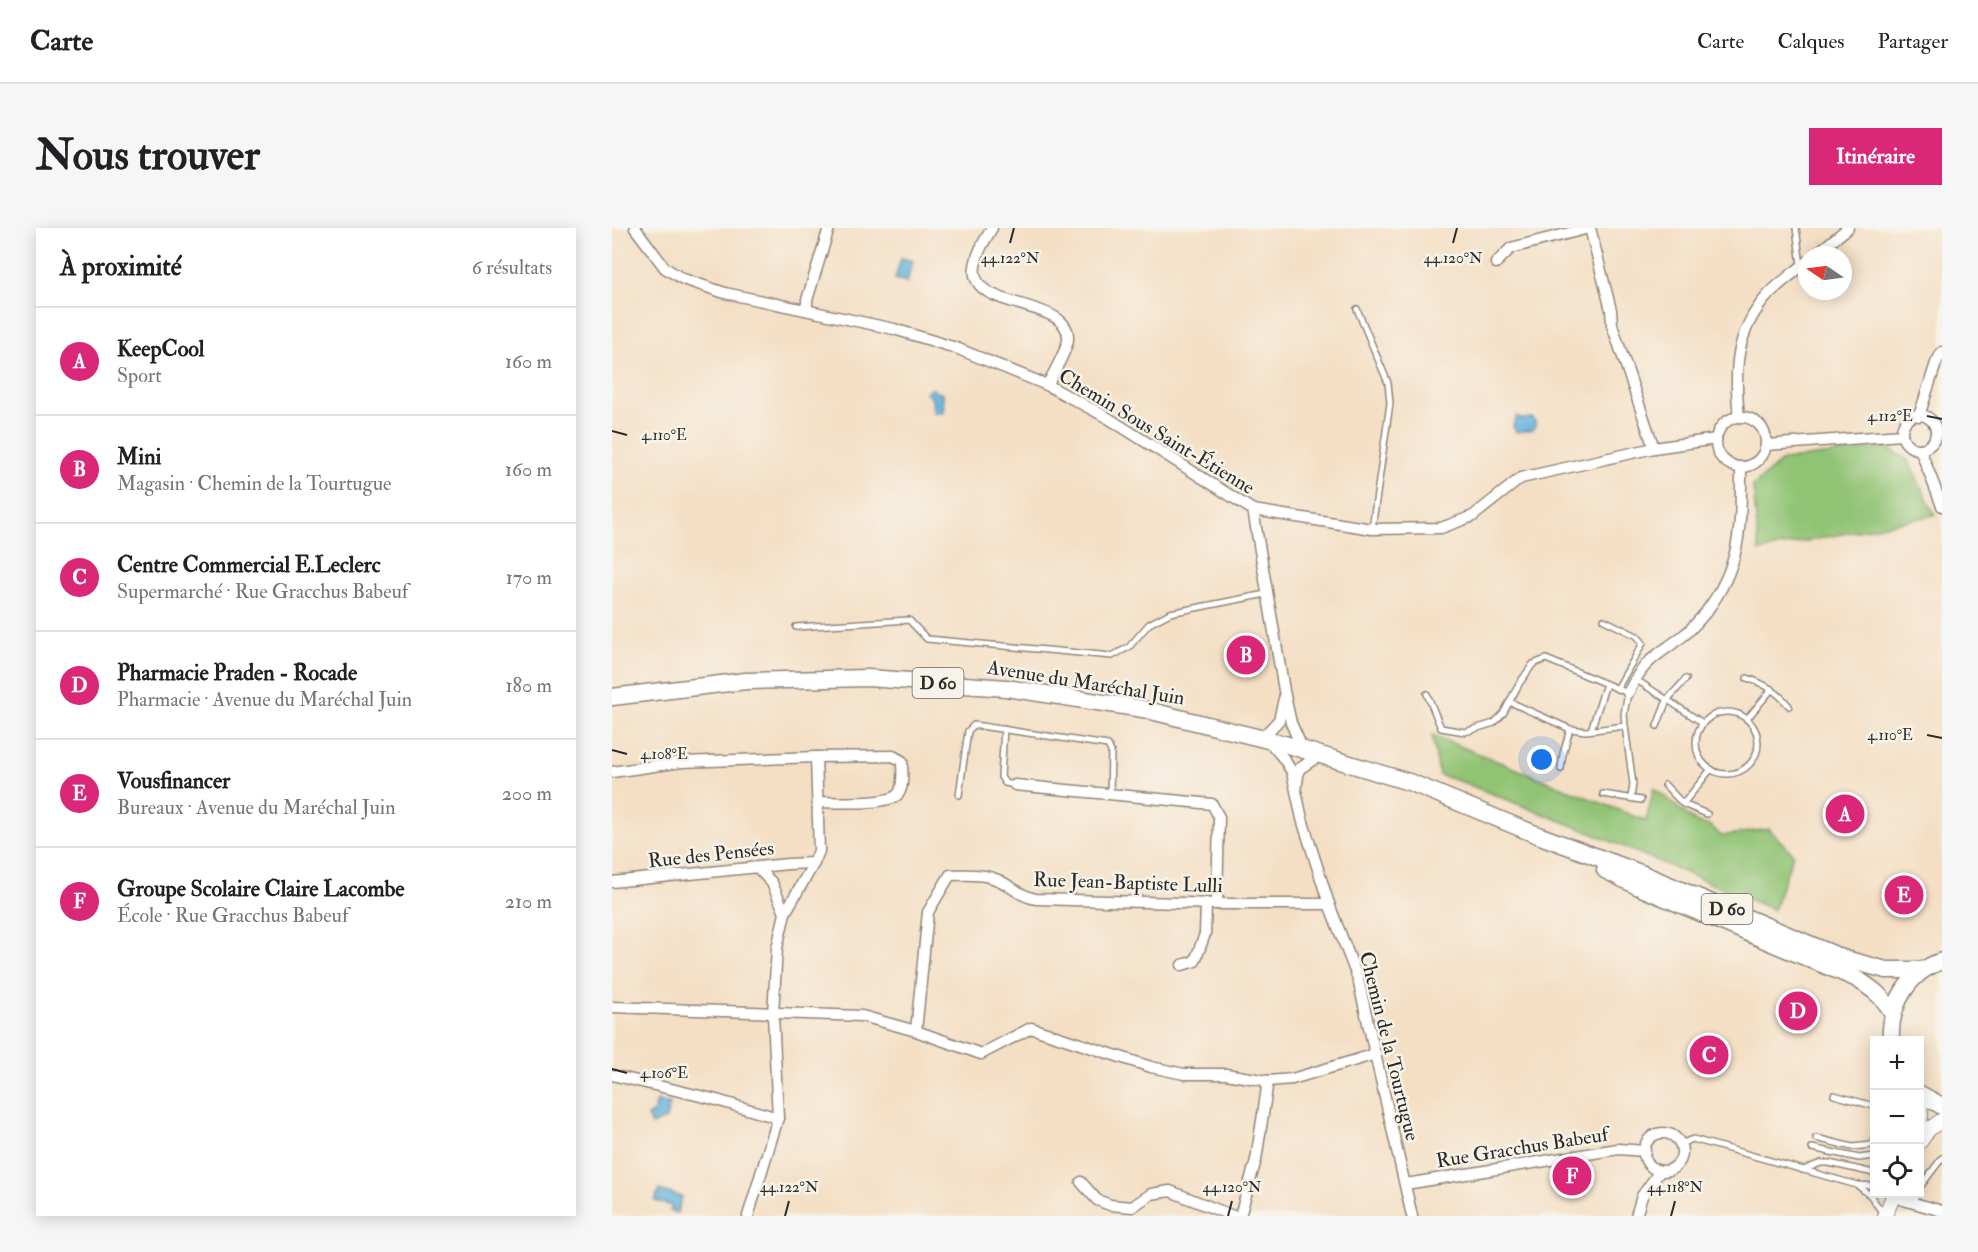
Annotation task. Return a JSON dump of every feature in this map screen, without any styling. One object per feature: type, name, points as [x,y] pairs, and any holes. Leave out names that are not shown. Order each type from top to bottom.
[{"type":"main road","name":"Avenue du Maréchal Juin","points":[[612,697],[746,681],[868,678],[1006,688],[1143,709],[1303,750],[1412,783],[1535,834],[1643,874],[1845,959],[1886,970],[1923,970]]},
{"type":"main road","name":"Avenue du Maréchal Juin","points":[[1535,834],[1639,887],[1855,978],[1872,989],[1889,1006],[1893,1015]]},
{"type":"main road","points":[[1891,1036],[1893,1015],[1899,998],[1909,983],[1923,970],[1942,961]]},
{"type":"main road","points":[[1924,1096],[1942,1106]]},
{"type":"street","name":"Chemin Sous Saint-Étienne","points":[[635,228],[665,268],[683,279],[725,293],[904,332],[956,348],[1047,385],[1108,418],[1253,510],[1372,529],[1441,528],[1473,516],[1521,478],[1654,448],[1716,439]]},
{"type":"street","points":[[807,310],[807,300],[829,228]]},
{"type":"street","points":[[992,228],[978,254],[974,268],[977,281],[985,290],[999,297],[1060,319],[1067,329],[1069,340],[1047,385]]},
{"type":"street","points":[[1496,263],[1511,248],[1589,228],[1611,310],[1612,325],[1654,448]]},
{"type":"street","points":[[1826,246],[1848,228]]},
{"type":"street","points":[[1738,417],[1737,353],[1748,325],[1768,295],[1798,270]]},
{"type":"street","points":[[1919,416],[1936,363],[1942,352]]},
{"type":"street","points":[[1919,416],[1929,420],[1935,429],[1934,440],[1925,448],[1920,449],[1910,447],[1903,440],[1902,435],[1906,421],[1919,416]]},
{"type":"street","points":[[1738,417],[1756,421],[1766,436],[1765,452],[1755,464],[1741,468],[1725,463],[1719,456],[1716,439],[1723,424],[1738,417]]},
{"type":"street","points":[[1766,445],[1902,435]]},
{"type":"street","points":[[1920,449],[1942,506]]},
{"type":"street","points":[[1628,693],[1650,659],[1685,635],[1699,620],[1726,582],[1735,558],[1741,505],[1741,468]]},
{"type":"street","points":[[1253,510],[1285,696],[1291,723],[1303,750]]},
{"type":"street","points":[[1265,740],[1279,720],[1285,696]]},
{"type":"street","name":"Chemin de la Tourtugue","points":[[1265,740],[1284,759],[1292,772],[1302,819],[1329,904],[1358,979],[1412,1216]]},
{"type":"street","name":"Chemin de la Tourtugue","points":[[1302,819],[1297,789],[1299,769],[1320,755]]},
{"type":"street","points":[[612,772],[682,762],[893,756],[902,761],[901,791],[895,798],[882,801],[817,802]]},
{"type":"street","points":[[748,1216],[778,1118],[773,1014],[777,948],[785,913],[819,851],[816,757]]},
{"type":"street","points":[[1016,785],[1212,804],[1219,817],[1217,904]]},
{"type":"street","name":"Rue des Pensées","points":[[612,882],[814,863]]},
{"type":"street","points":[[759,868],[772,883],[785,913]]},
{"type":"street","name":"Rue Jean-Baptiste Lulli","points":[[916,1031],[928,912],[950,875],[988,876],[1000,880],[1026,898],[1036,899],[1217,904],[1329,904]]},
{"type":"street","points":[[1182,965],[1195,961],[1205,934],[1206,903]]},
{"type":"street","points":[[612,1007],[862,1016],[916,1031],[981,1054],[1031,1028],[1151,1067],[1184,1074],[1226,1074],[1268,1081],[1292,1079],[1376,1054]]},
{"type":"street","points":[[612,1075],[713,1099],[778,1118]]},
{"type":"street","points":[[1240,1216],[1256,1160],[1268,1081]]},
{"type":"street","points":[[1924,1136],[1929,1129],[1942,1120]]},
{"type":"street","points":[[1666,1133],[1675,1137],[1680,1144],[1682,1152],[1680,1160],[1668,1170],[1660,1171],[1647,1162],[1645,1151],[1650,1138],[1657,1134],[1666,1133]]},
{"type":"street","name":"Rue Gracchus Babeuf","points":[[1406,1184],[1618,1149],[1645,1151]]},
{"type":"street","points":[[1636,1216],[1641,1196],[1660,1171]]},
{"type":"street","points":[[1081,1182],[1097,1200],[1110,1205],[1132,1207],[1151,1194],[1170,1191],[1233,1216]]},
{"type":"street","points":[[1885,1216],[1892,1198]]},
{"type":"street","points":[[1916,1198],[1942,1211]]},
{"type":"lane","points":[[1796,228],[1800,246]]},
{"type":"lane","points":[[1357,309],[1388,382],[1390,403],[1372,529]]},
{"type":"lane","points":[[796,627],[909,620],[927,639],[1112,656],[1129,647],[1149,624],[1170,613],[1266,594]]},
{"type":"lane","points":[[1604,620],[1637,636],[1643,643],[1617,689]]},
{"type":"lane","points":[[1427,694],[1441,728],[1466,732],[1494,723],[1503,714],[1533,664],[1546,659],[1628,693],[1624,726],[1633,784],[1631,798]]},
{"type":"lane","points":[[1747,678],[1772,689],[1789,706]]},
{"type":"lane","points":[[1635,679],[1703,723]]},
{"type":"lane","points":[[1657,726],[1667,700],[1686,679]]},
{"type":"lane","points":[[1591,730],[1606,684]]},
{"type":"lane","points":[[1747,719],[1772,689]]},
{"type":"lane","points":[[1510,702],[1570,729],[1591,730],[1624,726]]},
{"type":"lane","points":[[1722,712],[1737,713],[1747,719],[1754,727],[1758,742],[1751,763],[1732,774],[1711,769],[1697,752],[1697,737],[1703,723],[1708,718],[1722,712]]},
{"type":"lane","points":[[959,795],[970,727],[974,725],[1108,745],[1112,752],[1110,795]]},
{"type":"lane","points":[[1004,729],[1001,777],[1005,783],[1016,785]]},
{"type":"lane","points":[[1561,769],[1570,729]]},
{"type":"lane","points":[[1683,804],[1711,769]]},
{"type":"lane","points":[[1665,784],[1683,804],[1707,814]]},
{"type":"lane","points":[[1602,794],[1641,800]]},
{"type":"lane","points":[[1834,1095],[1870,1105]]},
{"type":"lane","points":[[1816,1138],[1852,1147],[1872,1144]]},
{"type":"lane","points":[[1680,1144],[1693,1139],[1857,1185],[1870,1186]]},
{"type":"lane","points":[[1812,1148],[1859,1158],[1870,1157]]},
{"type":"lane","points":[[1924,1179],[1942,1158]]},
{"type":"lane","points":[[1803,1170],[1821,1163],[1829,1163],[1870,1172]]},
{"type":"lane","points":[[1857,1185],[1870,1195],[1885,1216]]},
{"type":"green space","points":[[1886,447],[1908,460],[1935,515],[1759,551],[1753,486],[1783,460]]},
{"type":"green space","points":[[1432,735],[1646,821],[1654,788],[1697,823],[1711,826],[1721,836],[1769,829],[1793,854],[1774,910],[1579,828],[1439,775]]},
{"type":"water","points":[[901,258],[913,261],[907,282],[895,279]]},
{"type":"water","points":[[931,388],[938,393],[943,393],[944,413],[933,413],[932,399],[926,392]]},
{"type":"water","points":[[1517,416],[1521,419],[1532,418],[1535,421],[1535,427],[1532,430],[1516,432],[1513,426]]},
{"type":"water","points":[[657,1101],[670,1104],[666,1119],[651,1125],[647,1116],[654,1112]]},
{"type":"water","points":[[659,1190],[682,1197],[677,1213],[670,1211],[672,1206],[655,1201]]},
{"type":"place","name":"Mini","points":[[1246,655]]},
{"type":"place","name":"KeepCool","points":[[1845,814]]},
{"type":"place","name":"Vousfinancer","points":[[1904,895]]},
{"type":"place","name":"Pharmacie Praden - Rocade","points":[[1798,1011]]},
{"type":"place","name":"Centre Commercial E.Leclerc","points":[[1709,1055]]},
{"type":"place","name":"Groupe Scolaire Claire Lacombe","points":[[1572,1176]]}]
